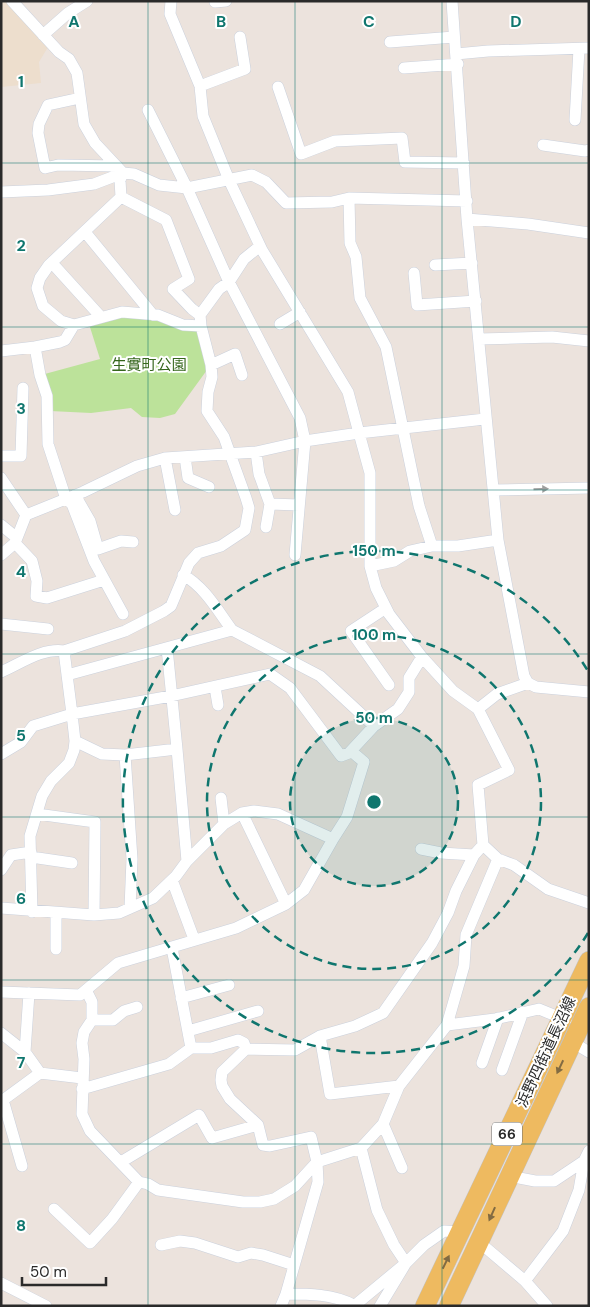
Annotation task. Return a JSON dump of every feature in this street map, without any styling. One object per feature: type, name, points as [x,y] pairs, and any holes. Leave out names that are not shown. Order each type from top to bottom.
[{"type":"main road","name":"浜野四街道長沼線","points":[[450,1306],[509,1176],[571,1029],[589,961]]},
{"type":"main road","name":"浜野四街道長沼線","points":[[425,1306],[460,1232],[571,1029],[589,1007]]},
{"type":"street","points":[[12,1],[59,52],[70,59],[77,72],[84,124],[95,143],[120,169],[121,197],[52,263],[40,278],[37,288],[43,306],[61,321],[74,325],[122,312],[152,314],[182,326],[200,321],[219,289],[229,282],[244,259],[260,246]]},
{"type":"street","points":[[43,35],[68,13],[87,1]]},
{"type":"street","points":[[171,1],[170,14],[200,86],[203,116],[229,180],[260,246],[348,392],[370,473],[370,566],[376,588],[386,608],[422,657],[453,691],[478,709],[509,770],[478,785],[483,845],[498,859],[514,865],[548,889],[589,903]]},
{"type":"street","points":[[452,1],[467,219],[476,301],[485,419],[498,540],[524,676],[528,683],[536,687],[589,692]]},
{"type":"street","points":[[200,86],[245,69],[240,37]]},
{"type":"street","points":[[390,42],[454,37]]},
{"type":"street","points":[[404,68],[457,59],[488,51],[584,48],[575,120]]},
{"type":"street","points":[[278,87],[301,154],[335,141],[402,138],[405,162],[464,163]]},
{"type":"street","points":[[80,98],[48,105],[39,124],[38,133],[45,168],[58,165],[120,169],[159,185],[187,188],[252,175],[266,182],[286,203],[332,202],[349,198],[467,201]]},
{"type":"street","points":[[148,110],[187,188],[229,282],[300,418],[305,441],[295,555]]},
{"type":"street","points":[[544,145],[586,152],[589,150]]},
{"type":"street","points":[[1,192],[48,190],[94,184],[120,169]]},
{"type":"street","points":[[1,672],[32,656],[54,649],[64,651],[125,632],[164,611],[171,606],[189,563],[198,553],[220,546],[245,530],[249,508],[224,437],[207,411],[208,392],[212,377],[211,365],[200,321],[192,309],[173,289],[189,279],[166,220],[121,197]]},
{"type":"street","points":[[349,198],[350,243],[356,257],[360,298],[386,347],[419,506],[432,546]]},
{"type":"street","points":[[467,219],[528,224],[589,233]]},
{"type":"street","points":[[85,232],[152,314]]},
{"type":"street","points":[[52,263],[101,318]]},
{"type":"street","points":[[435,265],[472,263]]},
{"type":"street","points":[[414,273],[417,305],[476,301]]},
{"type":"street","points":[[280,324],[300,312]]},
{"type":"street","points":[[1,351],[60,342],[65,340],[74,325]]},
{"type":"street","points":[[479,339],[552,337],[589,341]]},
{"type":"street","points":[[35,347],[40,375],[47,396],[48,444],[94,561],[123,614]]},
{"type":"street","points":[[211,365],[236,354],[242,375]]},
{"type":"street","points":[[1,456],[22,456],[23,388]]},
{"type":"street","points":[[1,555],[16,540],[26,515],[137,466],[165,458],[256,452],[305,441],[359,433],[485,419]]},
{"type":"street","points":[[256,452],[259,474],[270,504],[266,527]]},
{"type":"street","points":[[185,457],[188,478],[209,487]]},
{"type":"street","points":[[165,458],[175,510]]},
{"type":"street","points":[[1,478],[26,515]]},
{"type":"street","points":[[493,490],[589,488]]},
{"type":"street","points":[[70,497],[90,521],[98,549],[120,541],[134,542]]},
{"type":"street","points":[[270,504],[299,505]]},
{"type":"street","points":[[1,525],[16,540],[32,561],[37,581],[36,596],[47,598],[104,580]]},
{"type":"street","points":[[370,566],[394,561],[410,552],[432,546],[458,546],[498,540]]},
{"type":"street","points":[[183,575],[198,586],[232,630],[320,676],[374,726]]},
{"type":"street","points":[[386,608],[351,632],[389,685]]},
{"type":"street","points":[[1,624],[48,629]]},
{"type":"street","points":[[67,675],[232,630]]},
{"type":"street","points":[[167,648],[187,860]]},
{"type":"street","points":[[32,912],[30,836],[42,796],[51,781],[69,762],[74,750],[75,741],[64,651]]},
{"type":"street","points":[[1,754],[21,742],[33,726],[72,714],[216,687],[270,674],[290,688],[341,756],[351,751],[374,726],[398,709],[409,692],[409,678],[422,657]]},
{"type":"street","points":[[478,709],[497,694],[528,683]]},
{"type":"street","points":[[216,687],[218,705]]},
{"type":"street","points":[[75,741],[102,754],[125,755],[177,749]]},
{"type":"street","points":[[1,992],[80,995],[118,963],[236,928],[286,904],[304,890],[347,817],[364,762],[351,751]]},
{"type":"street","points":[[125,755],[132,858],[130,908]]},
{"type":"street","points":[[221,798],[224,824]]},
{"type":"street","points":[[1,908],[32,912],[94,915],[119,913],[153,898],[172,880],[187,860],[224,824],[242,813],[254,811],[278,814],[333,839]]},
{"type":"street","points":[[242,813],[286,904]]},
{"type":"street","points":[[37,814],[95,822],[94,915]]},
{"type":"street","points":[[281,1306],[318,1182],[317,1162],[311,1137],[270,1146],[263,1145],[258,1126],[230,1099],[221,1080],[222,1072],[246,1049],[295,1050],[320,1036],[355,1026],[383,1013],[432,943],[448,913],[456,891],[474,855],[483,845]]},
{"type":"street","points":[[421,849],[441,854],[474,855]]},
{"type":"street","points":[[1,870],[11,855],[31,854],[72,863]]},
{"type":"street","points":[[86,990],[92,1002],[92,1020],[84,1032],[82,1043],[84,1059],[82,1114],[90,1131],[139,1182],[148,1184],[158,1190],[243,1202],[260,1202],[274,1199],[295,1186],[317,1162],[361,1148],[383,1124],[399,1086],[447,1025],[464,966],[466,935],[498,859]]},
{"type":"street","points":[[172,880],[194,939]]},
{"type":"street","points":[[56,913],[56,949]]},
{"type":"street","points":[[172,948],[191,1048]]},
{"type":"street","points":[[182,998],[229,985]]},
{"type":"street","points":[[25,1052],[29,993]]},
{"type":"street","points":[[92,1020],[113,1020],[124,1010],[137,1007]]},
{"type":"street","points":[[447,1025],[498,1018],[538,1009],[571,1029],[589,1052]]},
{"type":"street","points":[[188,1031],[258,1011]]},
{"type":"street","points":[[502,1070],[523,1012]]},
{"type":"street","points":[[482,1063],[498,1018]]},
{"type":"street","points":[[1,1033],[25,1052],[40,1073],[82,1084],[169,1064],[191,1048],[211,1048],[238,1040],[244,1042],[246,1049]]},
{"type":"street","points":[[320,1036],[330,1094],[399,1086]]},
{"type":"street","points":[[22,1166],[2,1100],[40,1073]]},
{"type":"street","points":[[121,1162],[199,1115],[212,1138],[258,1126]]},
{"type":"street","points":[[383,1124],[402,1168]]},
{"type":"street","points":[[361,1148],[377,1210],[394,1245],[406,1263]]},
{"type":"street","points":[[509,1176],[535,1181],[554,1181],[586,1156]]},
{"type":"street","points":[[524,1281],[563,1231],[580,1190],[586,1156]]},
{"type":"street","points":[[54,1208],[90,1242],[112,1219],[139,1182]]},
{"type":"street","points":[[286,1294],[309,1294],[343,1299],[354,1305],[406,1263],[424,1245],[444,1231],[460,1232]]},
{"type":"street","points":[[479,1242],[524,1281],[547,1306]]},
{"type":"street","points":[[161,1244],[195,1243],[238,1257],[251,1253],[294,1265]]},
{"type":"street","points":[[380,1306],[406,1263]]},
{"type":"street","points":[[1,1282],[46,1306]]},
{"type":"shaded area","points":[[1,1],[8,1],[48,47],[39,62],[41,83],[1,87]]},
{"type":"green space","name":"生實町公園","points":[[142,315],[200,329],[207,370],[175,414],[160,418],[142,417],[131,408],[91,413],[50,411],[41,375],[100,359],[89,324],[122,316]]}]
